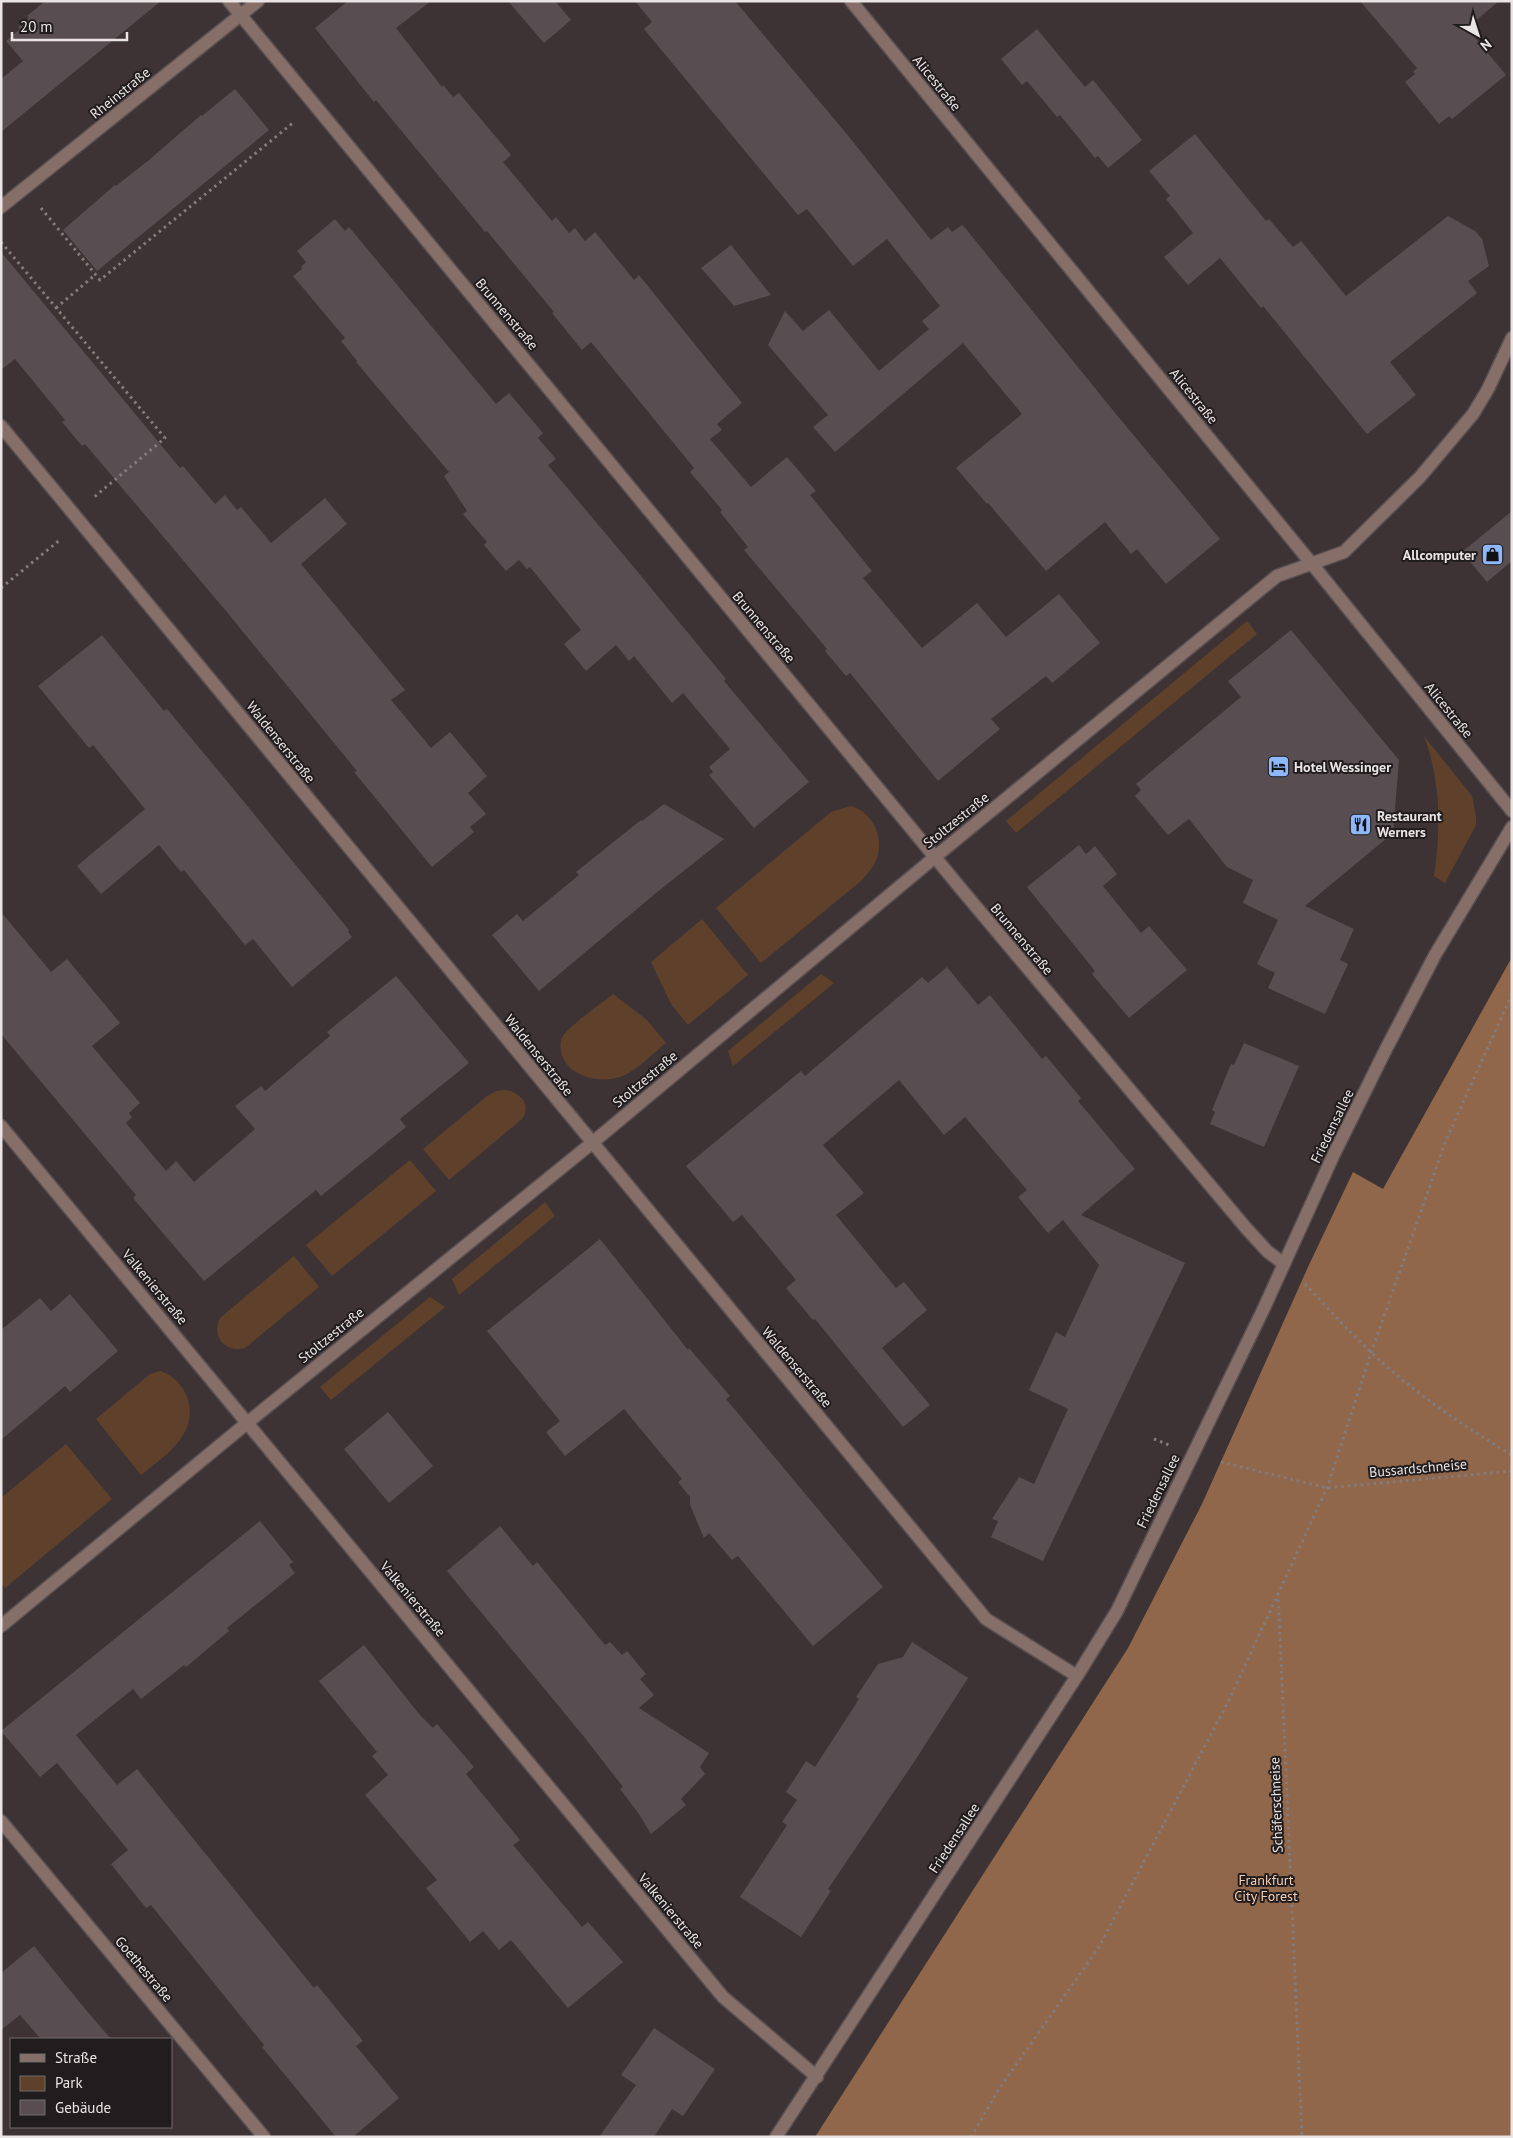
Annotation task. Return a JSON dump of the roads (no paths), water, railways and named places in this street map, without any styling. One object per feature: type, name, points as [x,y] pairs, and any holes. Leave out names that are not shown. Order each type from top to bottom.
[{"type":"street","name":"Brunnenstraße","points":[[229,1],[935,857],[1246,1228],[1266,1251],[1284,1264]]},
{"type":"street","name":"Rheinstraße","points":[[1,207],[258,1]]},
{"type":"street","name":"Alicestraße","points":[[851,1],[1512,811]]},
{"type":"street","name":"Stoltzestraße","points":[[1,1626],[592,1142],[1277,576],[1344,552],[1440,456],[1473,414],[1483,398],[1512,338]]},
{"type":"street","name":"Waldenserstraße","points":[[1,426],[986,1619],[1077,1676]]},
{"type":"street","name":"Friedensallee","points":[[776,2137],[817,2077],[1077,1676],[1117,1611],[1284,1264],[1334,1154],[1435,955],[1512,827]]},
{"type":"street","name":"Valkenierstraße","points":[[1,1126],[723,1997],[817,2077]]},
{"type":"street","name":"Goethestraße","points":[[1,1821],[264,2137]]},
{"type":"place","name":"Allcomputer","points":[[1492,555]]},
{"type":"place","name":"Hotel Wessinger","points":[[1278,767]]},
{"type":"place","name":"Restaurant Werners","points":[[1361,824]]},
{"type":"park label","name":"Frankfurt City Forest","points":[[1266,1888]]}]
